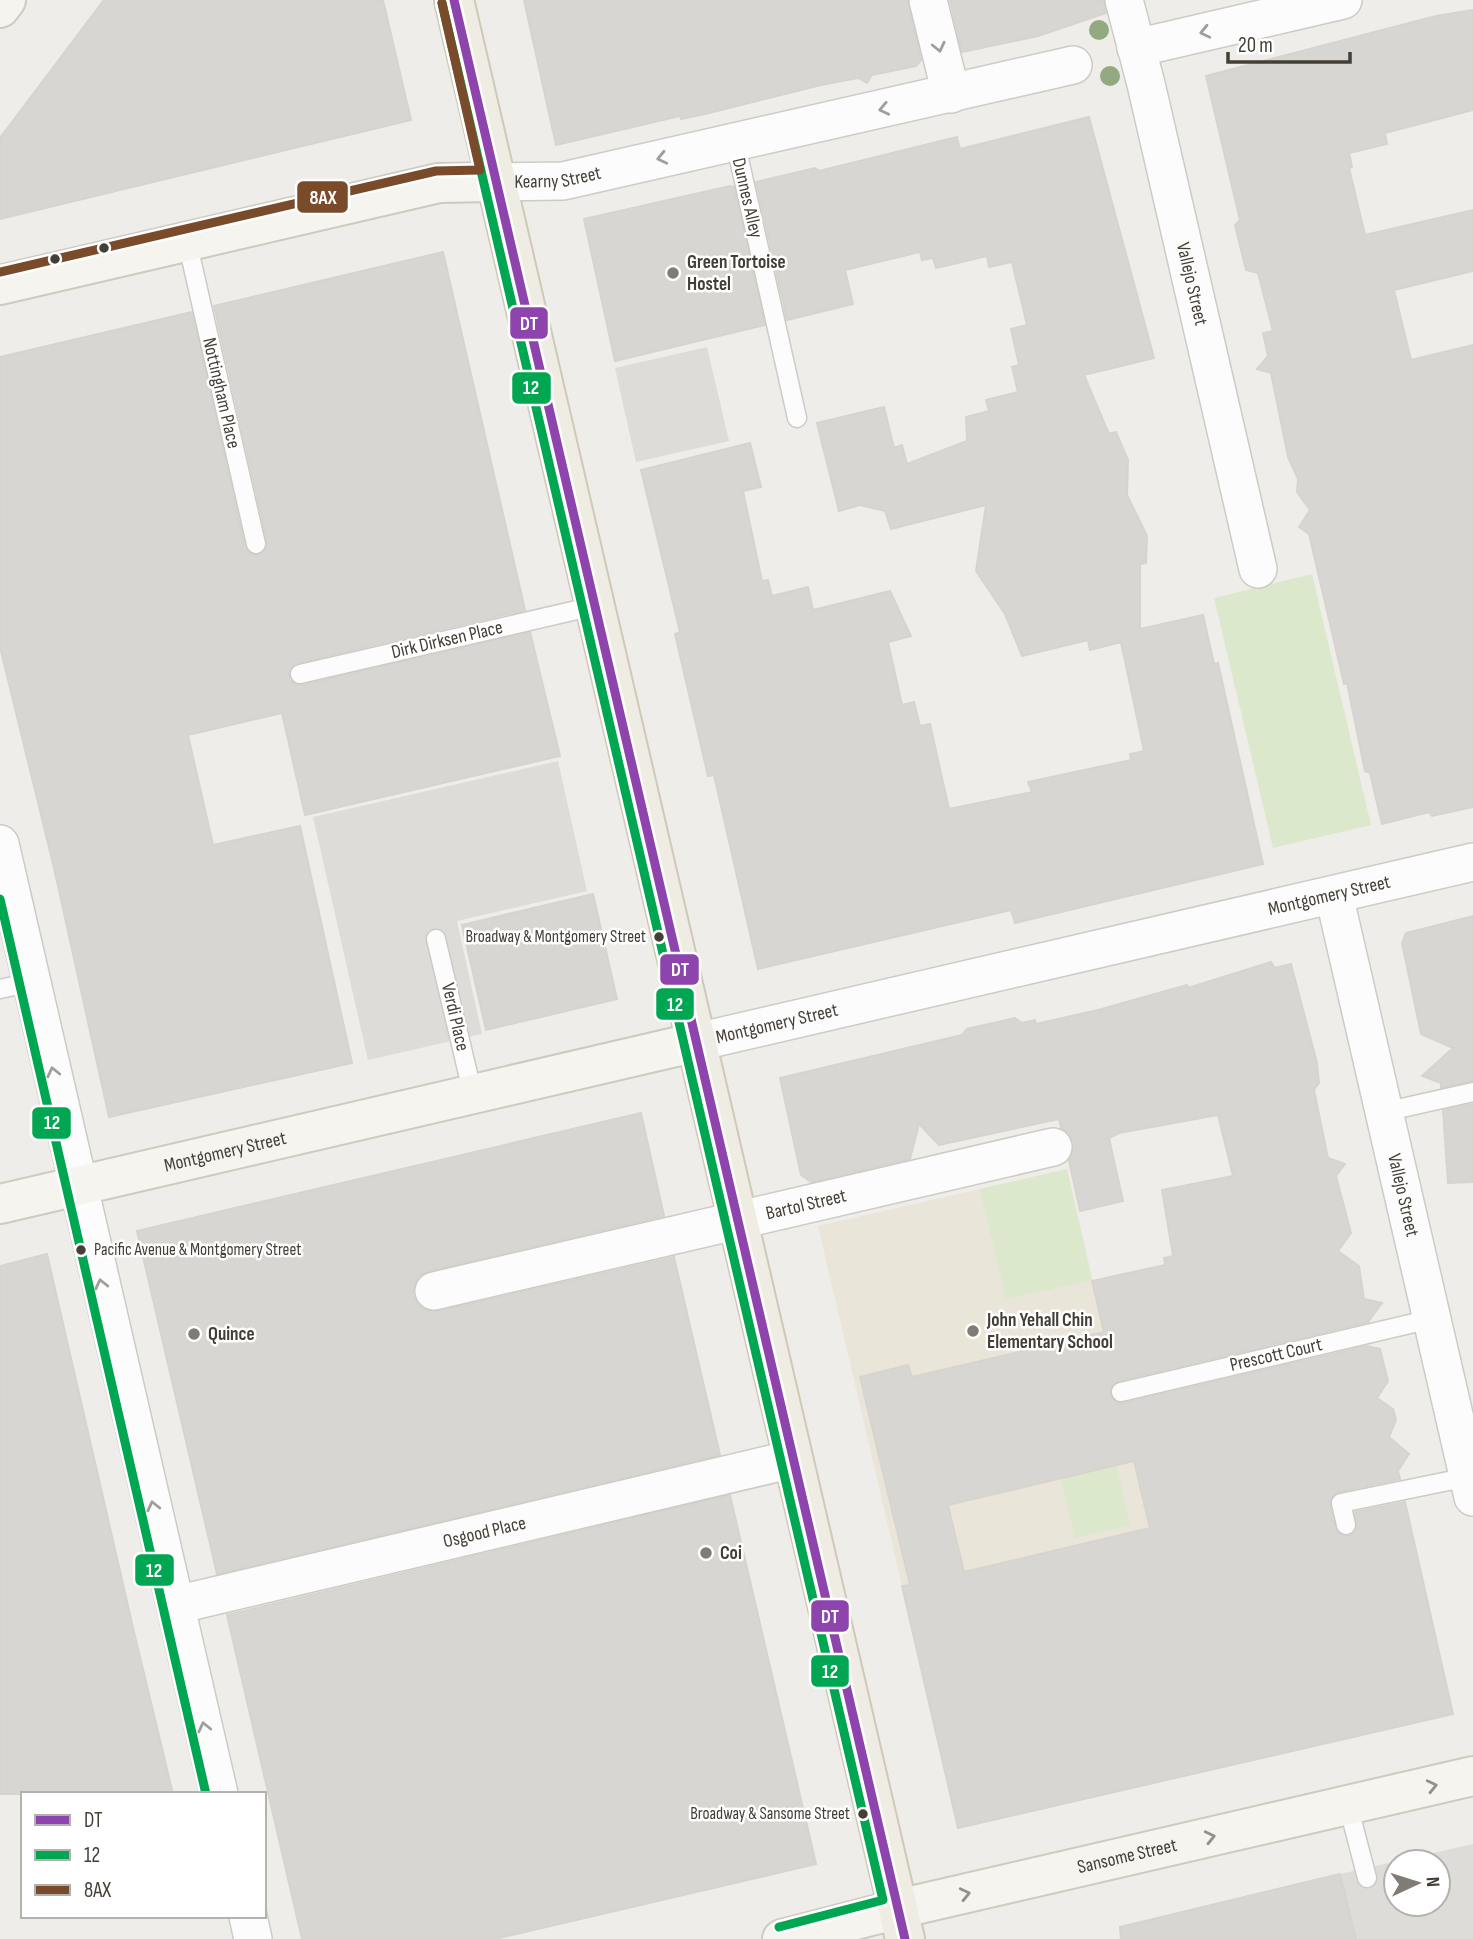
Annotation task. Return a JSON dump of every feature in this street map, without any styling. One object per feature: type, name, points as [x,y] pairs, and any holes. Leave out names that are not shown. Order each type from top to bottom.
[{"type":"main road","points":[[454,0],[902,1924]]},
{"type":"street","points":[[0,8],[6,0]]},
{"type":"street","points":[[928,0],[951,94]]},
{"type":"street","name":"Vallejo Street","points":[[1124,0],[1258,569]]},
{"type":"street","points":[[1136,48],[1343,0]]},
{"type":"street","name":"Kearny Street","points":[[0,285],[439,183],[563,181],[1073,65]]},
{"type":"street","points":[[0,844],[16,986],[79,1186],[219,1792]]},
{"type":"street","name":"Montgomery Street","points":[[0,1204],[1473,862]]},
{"type":"street","name":"Vallejo Street","points":[[1334,895],[1471,1487]]},
{"type":"street","name":"Bartol Street","points":[[434,1291],[739,1223],[1053,1147]]},
{"type":"street","name":"Osgood Place","points":[[176,1605],[793,1459]]},
{"type":"street","name":"Sansome Street","points":[[782,1939],[902,1924],[1348,1805],[1473,1776]]},
{"type":"street","points":[[248,1918],[253,1939]]},
{"type":"lane","name":"Dunnes Alley","points":[[734,141],[797,418]]},
{"type":"lane","name":"Nottingham Place","points":[[187,241],[256,544]]},
{"type":"lane","name":"Dirk Dirksen Place","points":[[300,674],[594,606]]},
{"type":"lane","name":"Verdi Place","points":[[436,939],[474,1095]]},
{"type":"lane","points":[[1384,1112],[1473,1092]]},
{"type":"lane","name":"Prescott Court","points":[[1121,1392],[1432,1319]]},
{"type":"lane","points":[[1346,1525],[1341,1503],[1471,1487]]},
{"type":"lane","points":[[1348,1805],[1367,1878]]},
{"type":"shaded area","points":[[707,347],[729,441],[636,462],[615,368]]},
{"type":"shaded area","points":[[558,761],[587,891],[457,921],[482,1034],[368,1060],[313,817]]},
{"type":"shaded area","name":"John Yehall Chin Elementary School","points":[[1067,1169],[1150,1529],[902,1586],[818,1226]]},
{"type":"shaded area","points":[[1473,1844],[1473,1939],[1356,1939],[1340,1874],[1382,1865],[1382,1918],[1452,1918],[1452,1849]]},
{"type":"green space","points":[[1312,574],[1371,825],[1273,848],[1214,598]]},
{"type":"green space","points":[[1067,1169],[1092,1280],[1006,1299],[980,1189]]},
{"type":"green space","points":[[1117,1466],[1130,1525],[1075,1538],[1061,1479]]},
{"type":"building","points":[[104,0],[383,0],[411,120],[0,219],[0,138]]},
{"type":"building","points":[[524,0],[908,0],[921,60],[916,66],[872,75],[867,83],[858,78],[821,85],[705,114],[681,119],[680,116],[556,145]]},
{"type":"building","points":[[950,0],[1104,0],[1106,13],[1038,36],[962,52]]},
{"type":"building","points":[[1473,10],[1473,110],[1385,133],[1387,144],[1349,153],[1352,167],[1349,168],[1365,235],[1473,210],[1473,271],[1394,290],[1411,360],[1473,345],[1473,807],[1432,816],[1429,812],[1382,824],[1370,773],[1365,771],[1347,683],[1344,684],[1309,534],[1299,527],[1310,510],[1297,492],[1298,479],[1288,457],[1271,373],[1257,369],[1268,356],[1263,333],[1273,331],[1258,273],[1246,270],[1235,225],[1240,220],[1206,76],[1436,16]]},
{"type":"building","points":[[1089,117],[1154,358],[1084,375],[1109,434],[1116,432],[1128,460],[1127,495],[1147,536],[1146,563],[1140,564],[1140,629],[1203,615],[1214,664],[1218,663],[1263,864],[1015,923],[1011,910],[758,969],[714,775],[708,776],[675,634],[680,632],[641,470],[750,443],[761,487],[743,491],[762,581],[768,580],[772,596],[808,587],[813,610],[890,591],[911,636],[888,642],[902,705],[914,702],[920,726],[930,724],[949,809],[1032,792],[1028,782],[1131,760],[1130,754],[1144,751],[1121,642],[1090,650],[1088,640],[1022,656],[1005,614],[976,571],[986,505],[891,529],[885,511],[860,505],[839,511],[817,423],[884,407],[894,448],[902,445],[907,464],[967,441],[966,417],[989,411],[986,400],[1018,392],[1012,367],[1019,365],[1011,329],[1027,325],[1012,262],[989,267],[987,256],[936,268],[933,258],[922,260],[920,252],[845,270],[853,304],[787,320],[756,182],[815,168],[819,171],[957,137],[960,149]]},
{"type":"building","name":"Green Tortoise Hostel","points":[[734,187],[765,325],[615,361],[584,219]]},
{"type":"building","points":[[443,252],[525,610],[297,663],[289,670],[289,677],[296,685],[303,685],[530,632],[560,756],[305,815],[282,713],[188,735],[213,845],[300,826],[352,1063],[109,1117],[54,868],[0,647],[0,357],[192,312],[245,547],[252,555],[259,555],[267,548],[267,541],[214,306]]},
{"type":"building","points":[[593,894],[617,999],[486,1030],[462,925]]},
{"type":"building","points":[[1473,916],[1473,1081],[1441,1088],[1441,1083],[1422,1076],[1453,1048],[1421,1034],[1402,943],[1406,933]]},
{"type":"building","points":[[1271,962],[1275,968],[1291,964],[1317,1063],[1319,1083],[1314,1090],[1328,1158],[1345,1164],[1336,1176],[1351,1233],[1338,1251],[1359,1266],[1364,1299],[1382,1303],[1368,1322],[1118,1381],[1110,1388],[1110,1395],[1117,1403],[1124,1403],[1367,1346],[1380,1349],[1388,1381],[1377,1398],[1393,1409],[1396,1420],[1389,1437],[1409,1454],[1398,1471],[1400,1479],[1338,1492],[1330,1499],[1330,1506],[1337,1532],[1348,1536],[1357,1528],[1355,1512],[1405,1502],[1453,1714],[958,1828],[902,1586],[910,1585],[860,1377],[908,1365],[912,1377],[1104,1332],[1092,1281],[1165,1265],[1164,1258],[1173,1256],[1162,1190],[1233,1176],[1218,1115],[1119,1133],[1109,1138],[1123,1201],[1080,1211],[1069,1161],[1074,1143],[1069,1133],[1061,1128],[1059,1119],[939,1145],[919,1124],[910,1159],[811,1182],[801,1175],[780,1078],[962,1035],[967,1029],[1015,1018],[1022,1023],[1035,1020],[1036,1024],[1187,985],[1188,988]],"holes":[[[1134,1461],[1150,1528],[964,1572],[948,1505]]]},
{"type":"building","points":[[1473,1104],[1473,1182],[1448,1183],[1443,1110]]},
{"type":"building","points":[[641,1113],[664,1216],[429,1271],[419,1276],[413,1295],[419,1306],[429,1311],[439,1311],[674,1257],[720,1455],[217,1574],[137,1231]]},
{"type":"building","points":[[47,1254],[173,1792],[0,1794],[0,1266]]},
{"type":"building","points":[[730,1495],[816,1864],[495,1939],[302,1939],[227,1615]]},
{"type":"building","points":[[1340,1874],[1356,1939],[1121,1939],[1120,1927]]},
{"type":"transit line","name":"DT","points":[[454,0],[905,1939]]},
{"type":"transit line","name":"12","points":[[442,3],[883,1900],[779,1927]]},
{"type":"transit line","name":"8AX","points":[[0,272],[436,171],[480,170],[442,3]]},
{"type":"transit line","name":"12","points":[[0,899],[206,1792]]},
{"type":"place","name":"Green Tortoise Hostel","points":[[673,273]]},
{"type":"place","name":"Broadway & Montgomery Street","points":[[659,937]]},
{"type":"place","name":"Pacific Avenue & Montgomery Street","points":[[81,1250]]},
{"type":"place","name":"John Yehall Chin Elementary School","points":[[973,1331]]},
{"type":"place","name":"Quince","points":[[194,1334]]},
{"type":"place","name":"Coi","points":[[706,1553]]},
{"type":"place","name":"Broadway & Sansome Street","points":[[863,1814]]}]
